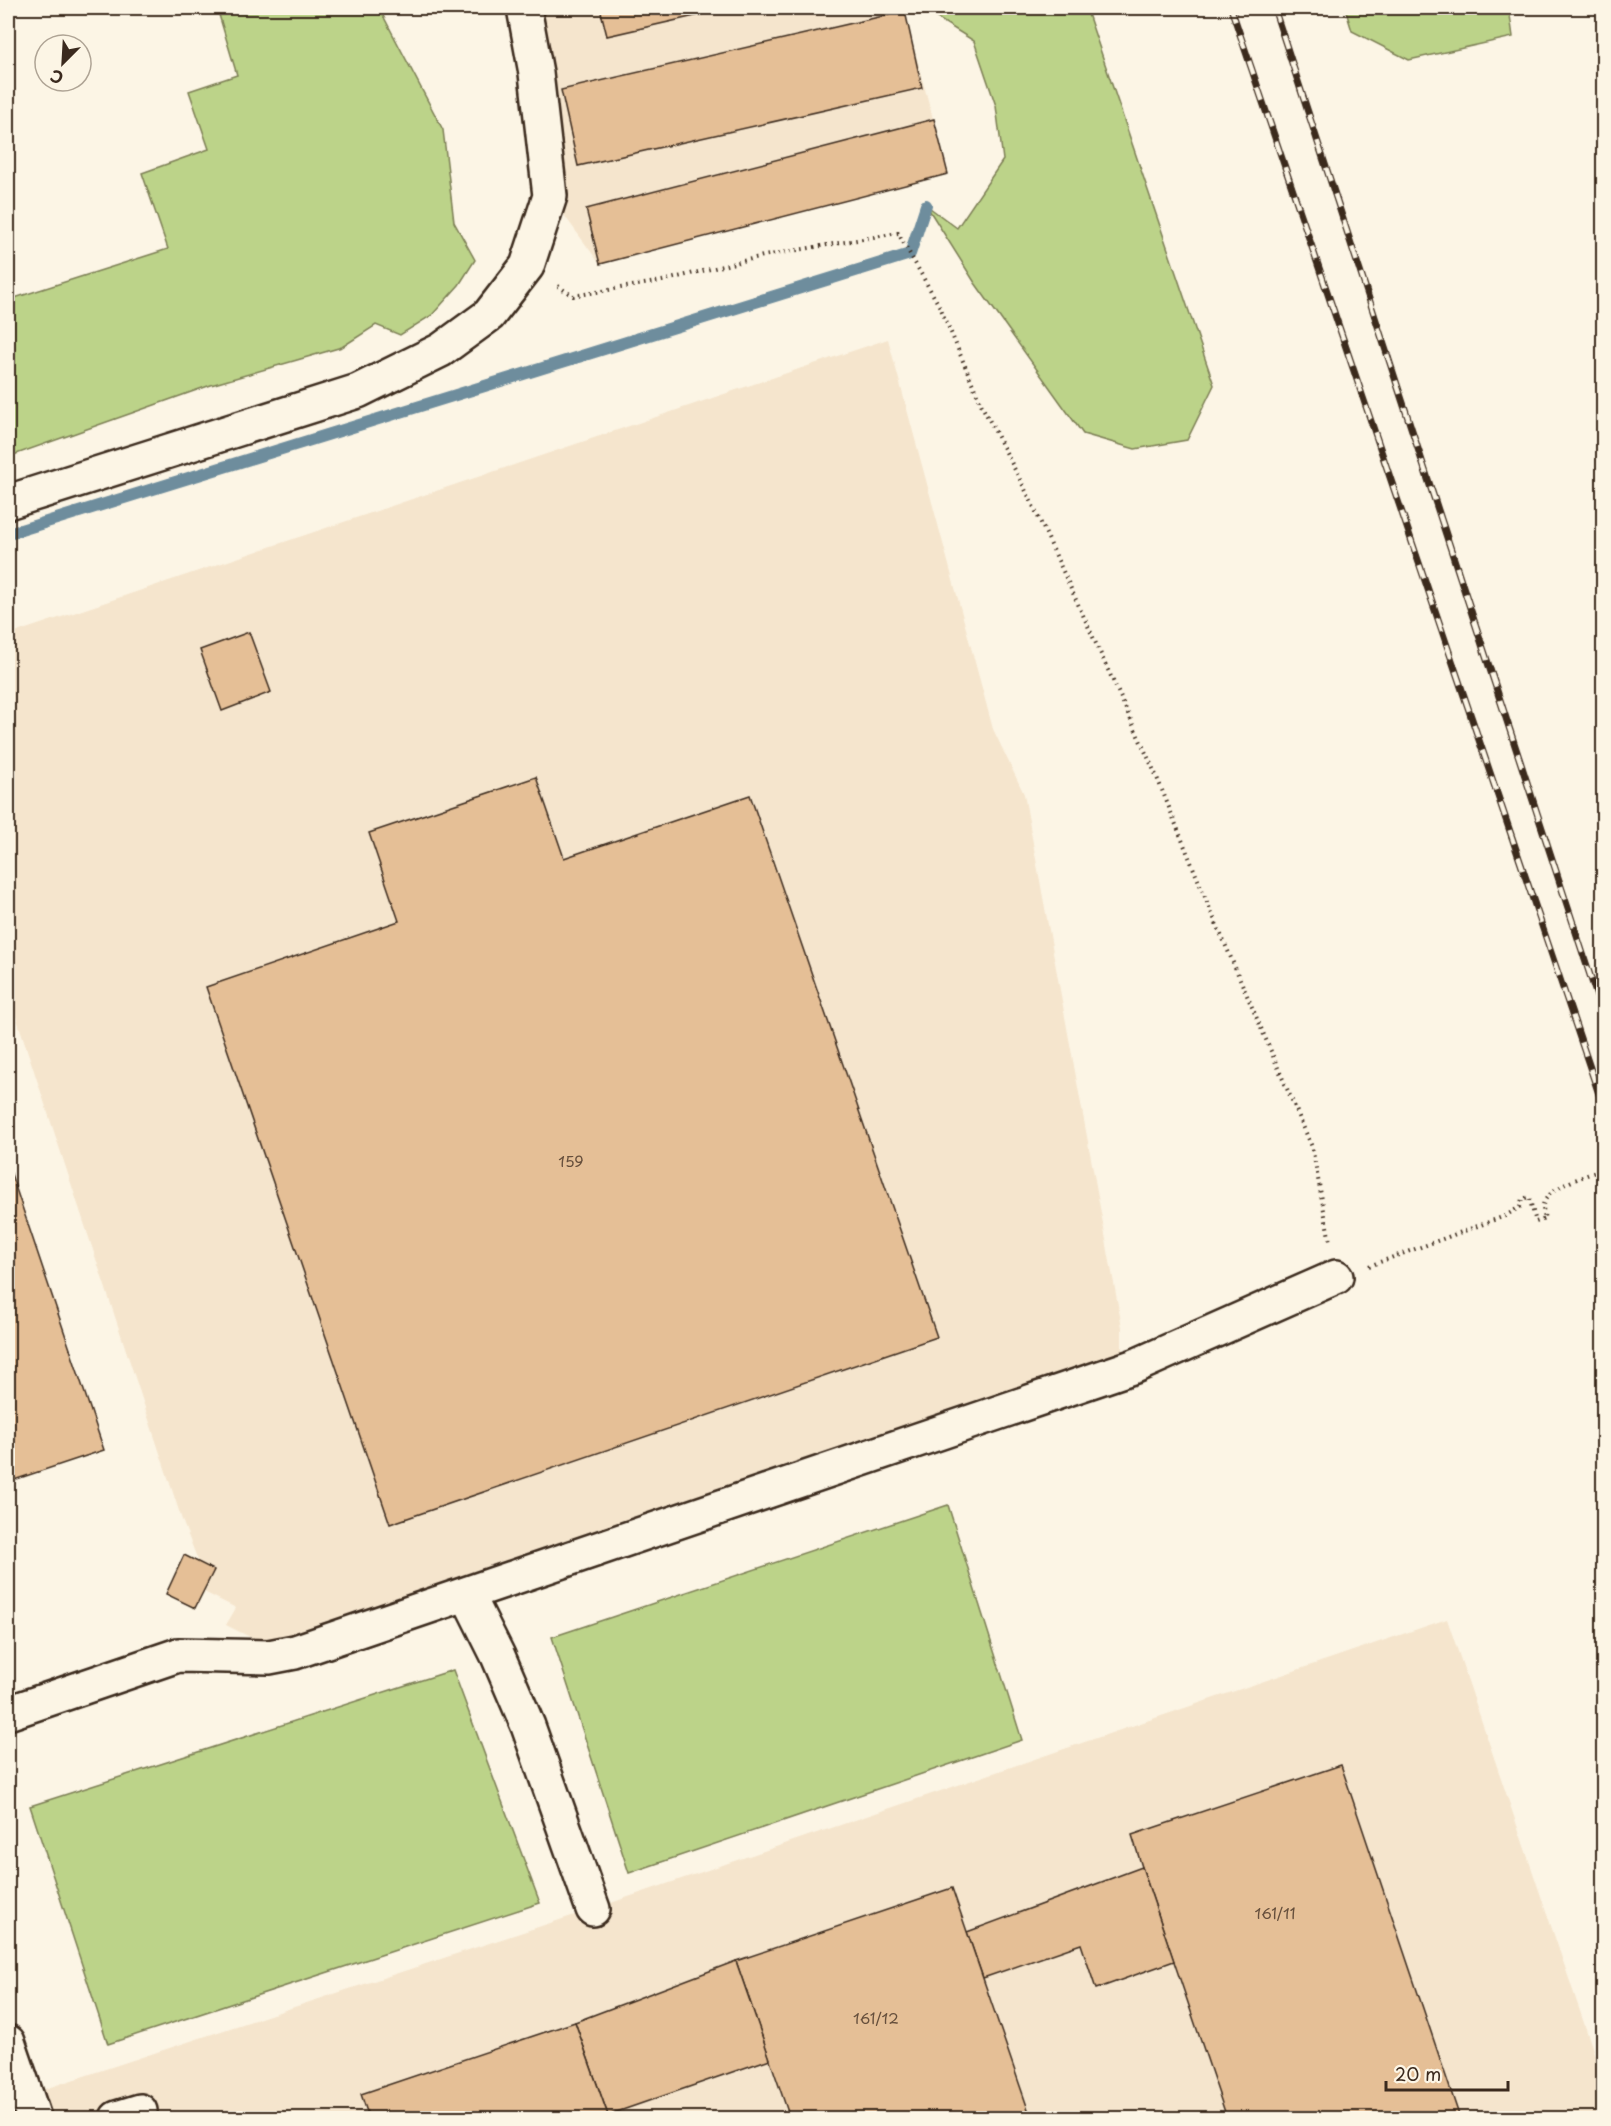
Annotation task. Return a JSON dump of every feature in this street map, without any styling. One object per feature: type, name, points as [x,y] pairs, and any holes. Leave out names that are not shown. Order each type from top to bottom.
[{"type":"lane","points":[[8,501],[358,391],[441,350],[489,315],[527,266],[550,196],[536,73],[524,8]]},
{"type":"lane","points":[[8,1713],[178,1655],[269,1657],[295,1652],[1135,1366],[1336,1277]]},
{"type":"lane","points":[[467,1594],[498,1656],[528,1726],[593,1909]]},
{"type":"lane","points":[[8,2042],[34,2118]]},
{"type":"path","points":[[527,266],[573,296],[662,281],[763,256],[898,233],[941,309],[982,405],[1030,499],[1156,776],[1207,902],[1312,1147],[1336,1277],[1505,1216],[1520,1207],[1522,1199],[1529,1197],[1536,1222],[1545,1219],[1543,1206],[1559,1187],[1604,1169]]},
{"type":"shaded area","points":[[524,8],[903,8],[948,174],[600,264],[550,196]]},
{"type":"shaded area","points":[[888,339],[993,729],[1024,794],[1122,1327],[1122,1356],[292,1639],[252,1638],[226,1625],[236,1608],[204,1592],[214,1570],[199,1563],[182,1520],[8,992],[8,635]]},
{"type":"shaded area","points":[[1447,1619],[1604,2082],[1603,2118],[8,2118],[8,2101],[593,1909]]},
{"type":"green space","points":[[217,8],[379,8],[443,130],[454,222],[475,260],[459,285],[432,315],[400,335],[376,325],[342,347],[211,385],[8,457],[8,300],[168,249],[142,173],[209,149],[189,91],[237,75]]},
{"type":"green space","points":[[928,8],[1086,8],[1214,385],[1187,440],[1135,449],[1083,434],[975,283],[926,205],[957,228],[1003,160],[996,106],[974,41],[929,13]]},
{"type":"green space","points":[[1345,8],[1509,8],[1513,37],[1409,60],[1352,31]]},
{"type":"green space","points":[[948,1505],[1022,1740],[629,1873],[552,1637]]},
{"type":"green space","points":[[453,1670],[540,1903],[108,2044],[30,1806]]},
{"type":"building","points":[[600,8],[730,8],[607,36]]},
{"type":"building","points":[[905,11],[922,88],[578,166],[561,90]]},
{"type":"building","points":[[934,119],[948,174],[600,264],[586,209]]},
{"type":"building","points":[[249,632],[271,692],[222,711],[200,650]]},
{"type":"building","points":[[536,777],[564,858],[750,795],[937,1337],[390,1524],[206,987],[399,921],[369,833]]},
{"type":"building","points":[[8,1165],[104,1450],[8,1482]]},
{"type":"building","points":[[184,1555],[214,1570],[195,1608],[166,1594]]},
{"type":"building","points":[[1341,1765],[1460,2118],[1227,2118],[1142,1867],[1132,1835]]},
{"type":"building","points":[[1142,1867],[1174,1961],[1096,1989],[1081,1944],[983,1978],[967,1932]]},
{"type":"building","points":[[952,1888],[1031,2118],[790,2118],[736,1961]]},
{"type":"building","points":[[736,1961],[770,2059],[608,2115],[575,2022]]},
{"type":"building","points":[[575,2022],[609,2118],[369,2118],[361,2094]]},
{"type":"waterway","points":[[8,534],[910,254],[926,205]]},
{"type":"railway","points":[[1231,8],[1604,1109]]},
{"type":"railway","points":[[1274,8],[1604,1018]]}]
